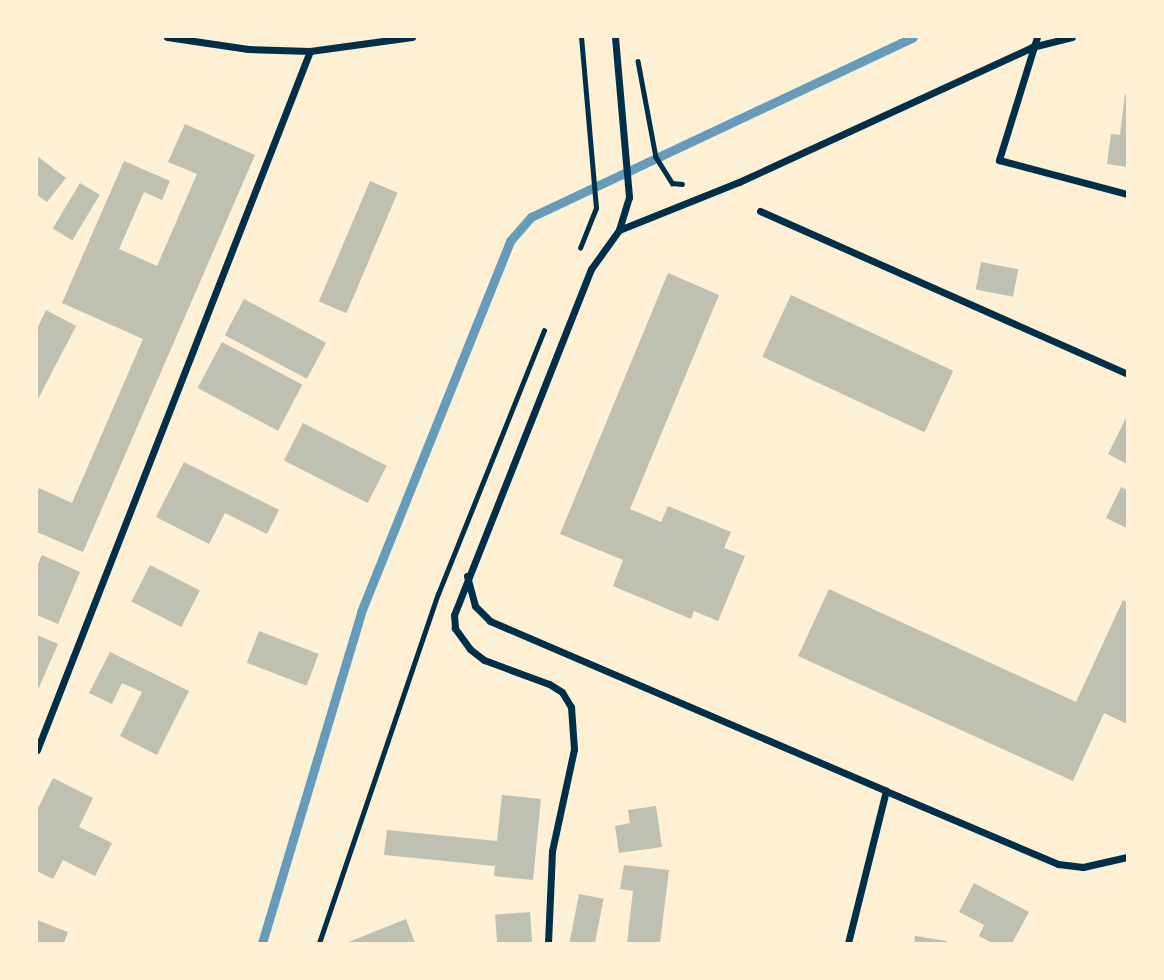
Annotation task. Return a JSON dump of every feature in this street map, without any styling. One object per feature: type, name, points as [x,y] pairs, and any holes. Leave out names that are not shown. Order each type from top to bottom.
[{"type":"street","points":[[167,37],[248,49],[310,51],[412,37]]},
{"type":"street","points":[[548,943],[552,851],[576,724],[562,692],[484,660],[460,638],[454,615],[467,572],[591,269],[619,230],[629,197],[626,133],[615,37]]},
{"type":"street","points":[[1037,37],[999,160],[1127,194]]},
{"type":"street","points":[[619,230],[740,182],[1032,47],[1072,37]]},
{"type":"street","points":[[37,750],[310,51]]},
{"type":"street","points":[[760,211],[1127,374]]},
{"type":"street","points":[[467,572],[475,606],[490,621],[1058,864],[1083,867],[1127,857]]},
{"type":"street","points":[[848,943],[886,791]]},
{"type":"path","points":[[581,37],[596,208],[590,232]]},
{"type":"path","points":[[638,58],[656,157],[672,183]]},
{"type":"building","points":[[1125,94],[1127,167],[1107,164],[1111,134],[1120,135]]},
{"type":"building","points":[[185,124],[255,155],[83,552],[37,532],[37,494],[39,488],[72,503],[143,339],[62,303],[124,161],[170,181],[162,200],[144,192],[119,249],[157,266],[197,174],[168,162]]},
{"type":"building","points":[[37,156],[66,178],[47,202],[37,195]]},
{"type":"building","points":[[370,181],[398,193],[346,313],[319,302]]},
{"type":"building","points":[[80,183],[100,195],[72,240],[53,228]]},
{"type":"building","points":[[981,262],[1018,269],[1013,297],[976,289]]},
{"type":"building","points":[[668,273],[719,295],[630,509],[661,522],[668,506],[731,532],[724,548],[745,556],[718,621],[694,611],[691,619],[613,586],[623,560],[560,534]]},
{"type":"building","points":[[791,295],[953,371],[924,432],[762,357]]},
{"type":"building","points":[[244,299],[326,343],[307,379],[225,335]]},
{"type":"building","points":[[46,310],[76,326],[37,401],[37,329]]},
{"type":"building","points":[[222,342],[302,385],[278,431],[198,388]]},
{"type":"building","points":[[1127,416],[1127,464],[1108,454]]},
{"type":"building","points":[[303,423],[387,466],[368,503],[284,460]]},
{"type":"building","points":[[184,462],[279,510],[267,534],[225,513],[209,544],[156,517]]},
{"type":"building","points":[[1121,487],[1127,490],[1127,528],[1106,518]]},
{"type":"building","points":[[42,555],[80,572],[58,624],[37,615],[37,566]]},
{"type":"building","points":[[150,565],[200,590],[181,627],[131,602]]},
{"type":"building","points":[[829,589],[1076,702],[1123,600],[1127,602],[1127,724],[1104,713],[1073,781],[798,656]]},
{"type":"building","points":[[259,631],[319,654],[307,686],[247,663]]},
{"type":"building","points":[[37,635],[58,644],[37,692]]},
{"type":"building","points":[[110,652],[189,691],[157,755],[120,736],[142,692],[122,683],[112,704],[89,693]]},
{"type":"building","points":[[53,778],[93,798],[79,827],[112,843],[95,876],[63,860],[53,879],[37,871],[37,810]]},
{"type":"building","points":[[502,795],[541,799],[533,880],[494,876],[495,866],[384,855],[387,830],[497,841]]},
{"type":"building","points":[[656,806],[662,847],[619,853],[615,826],[630,823],[628,810]]},
{"type":"building","points":[[624,865],[669,870],[660,943],[627,943],[633,891],[620,889]]},
{"type":"building","points":[[974,883],[1029,912],[1012,943],[992,943],[979,936],[984,925],[959,912]]},
{"type":"building","points":[[579,894],[604,899],[595,943],[569,943]]},
{"type":"building","points":[[530,912],[532,943],[497,943],[495,914]]},
{"type":"building","points":[[406,919],[415,943],[346,943]]},
{"type":"building","points":[[37,920],[68,932],[64,943],[37,943]]},
{"type":"building","points":[[915,936],[947,941],[914,943]]},
{"type":"waterway","points":[[262,943],[361,612],[510,241],[531,217],[913,37]]}]
